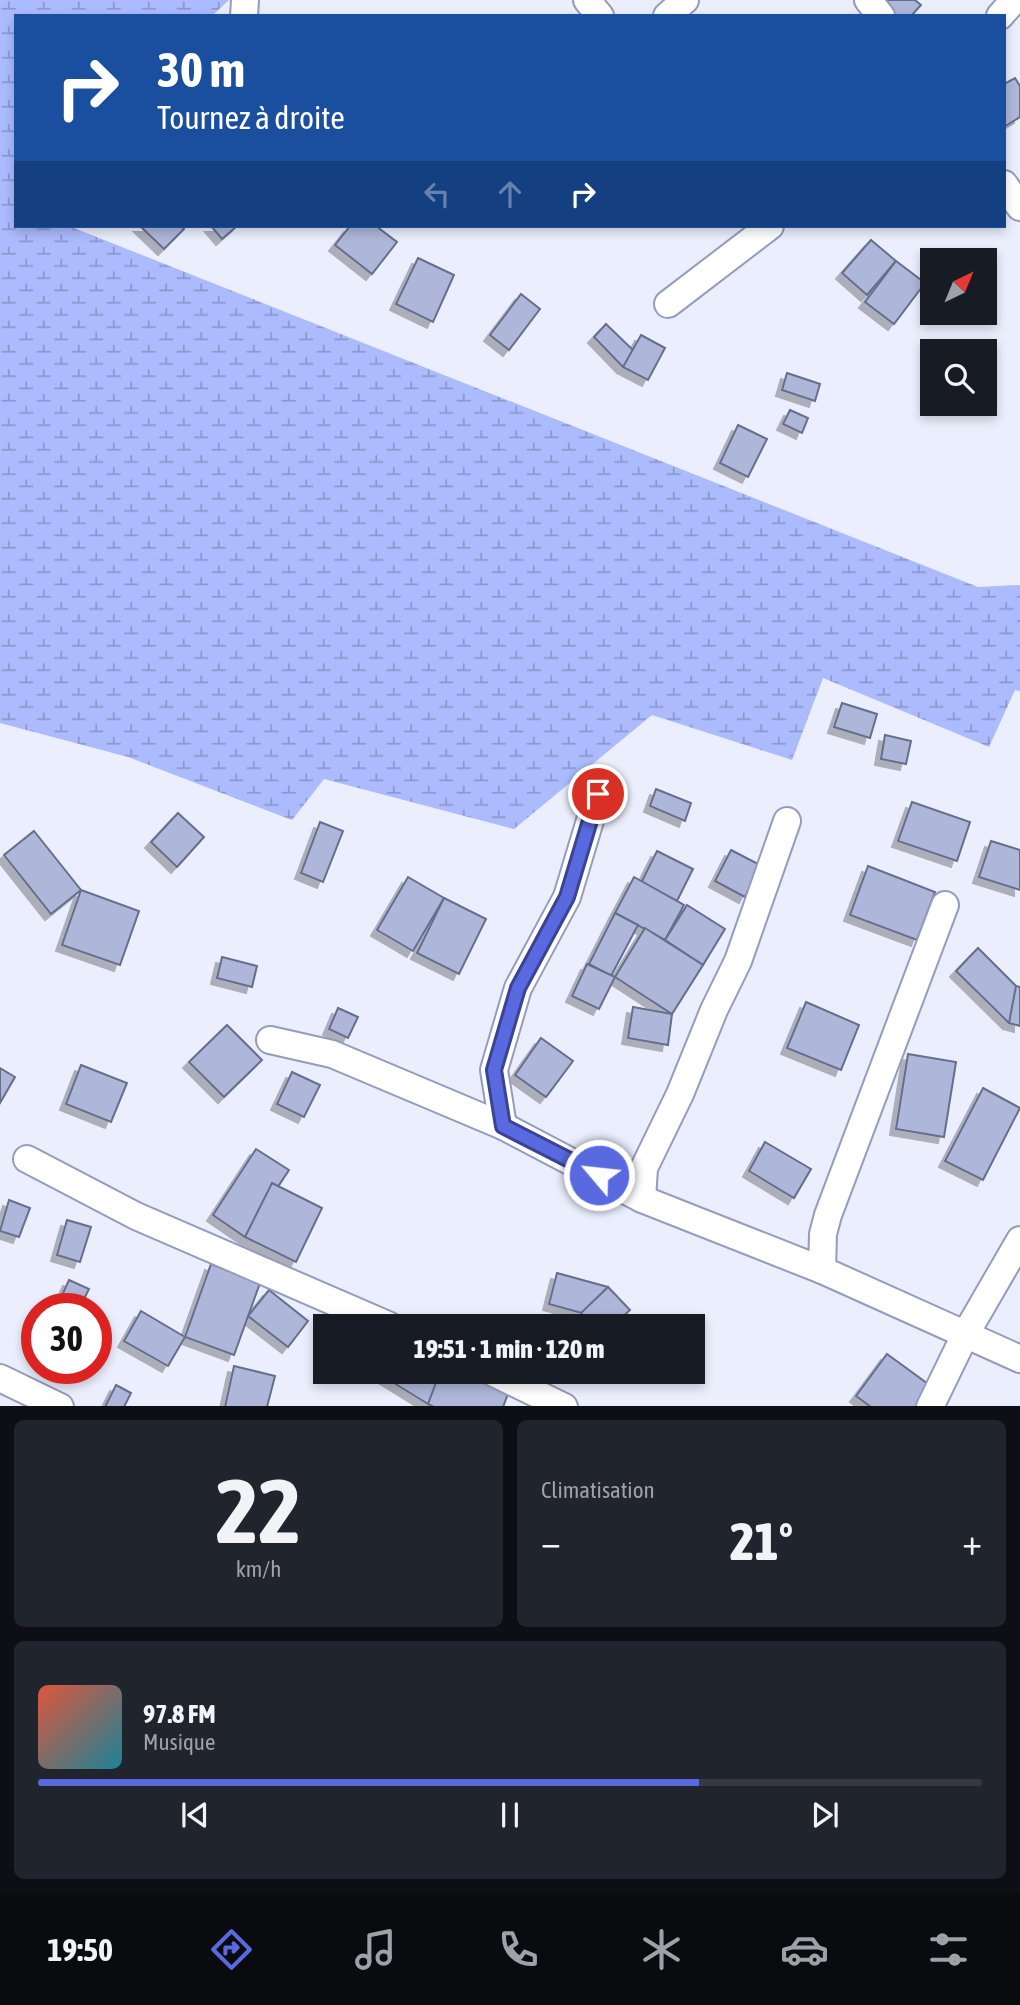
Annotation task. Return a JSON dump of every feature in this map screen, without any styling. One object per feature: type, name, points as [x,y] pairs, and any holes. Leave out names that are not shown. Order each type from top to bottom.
[{"type":"street","points":[[587,0],[598,14]]},
{"type":"street","points":[[669,14],[685,0]]},
{"type":"street","points":[[868,0],[879,14]]},
{"type":"street","points":[[1002,14],[1014,0]]},
{"type":"street","points":[[1006,187],[1020,207]]},
{"type":"street","points":[[668,304],[767,228]]},
{"type":"street","points":[[503,1126],[494,1070],[518,988],[567,897],[598,794]]},
{"type":"street","points":[[642,1199],[644,1168],[680,1094],[714,1010],[738,961],[787,821]]},
{"type":"street","points":[[822,1270],[823,1234],[828,1214],[945,905]]},
{"type":"street","points":[[270,1040],[332,1054],[503,1126],[642,1199],[822,1270],[1020,1359]]},
{"type":"street","points":[[27,1159],[136,1216],[362,1314]]},
{"type":"street","points":[[930,1406],[965,1335],[1020,1240]]},
{"type":"street","points":[[0,1378],[60,1406]]},
{"type":"street","points":[[511,1384],[537,1400],[564,1406]]},
{"type":"green space","points":[[0,0],[229,0],[214,14],[14,14],[14,228],[74,228],[978,587],[1020,585],[1020,691],[1015,690],[989,747],[823,678],[792,760],[652,715],[514,829],[324,779],[292,820],[128,757],[0,723]]},
{"type":"building","points":[[874,0],[915,0],[921,5],[913,14],[889,14]]},
{"type":"building","points":[[1015,78],[1020,86],[1020,117],[1006,126],[1006,83]]},
{"type":"building","points":[[142,228],[183,228],[164,249]]},
{"type":"building","points":[[213,228],[235,228],[222,239]]},
{"type":"building","points":[[348,228],[379,228],[397,242],[372,274],[335,245]]},
{"type":"building","points":[[871,240],[896,261],[867,295],[842,273]]},
{"type":"building","points":[[418,258],[454,275],[433,322],[396,304]]},
{"type":"building","points":[[896,261],[920,279],[920,290],[894,324],[865,302]]},
{"type":"building","points":[[521,294],[540,309],[509,350],[490,335]]},
{"type":"building","points":[[606,324],[636,353],[623,367],[594,337]]},
{"type":"building","points":[[641,335],[665,348],[648,380],[623,367]]},
{"type":"building","points":[[787,373],[820,384],[815,401],[782,390]]},
{"type":"building","points":[[790,410],[808,418],[802,433],[783,424]]},
{"type":"building","points":[[738,425],[767,439],[748,477],[720,463]]},
{"type":"building","points":[[842,703],[877,714],[870,738],[834,727]]},
{"type":"building","points":[[885,735],[911,741],[906,764],[881,759]]},
{"type":"building","points":[[656,789],[691,803],[685,821],[650,806]]},
{"type":"building","points":[[912,802],[970,822],[957,861],[898,841]]},
{"type":"building","points":[[178,813],[204,837],[177,867],[151,842]]},
{"type":"building","points":[[320,822],[343,831],[323,882],[301,873]]},
{"type":"building","points":[[34,831],[81,890],[51,914],[4,855]]},
{"type":"building","points":[[991,841],[1020,850],[1020,890],[979,877]]},
{"type":"building","points":[[731,850],[760,865],[745,897],[715,881]]},
{"type":"building","points":[[657,851],[693,869],[677,901],[641,883]]},
{"type":"building","points":[[868,866],[935,892],[917,940],[850,915]]},
{"type":"building","points":[[408,877],[444,898],[413,951],[377,930]]},
{"type":"building","points":[[634,877],[684,905],[665,940],[615,913]]},
{"type":"building","points":[[81,890],[139,911],[120,965],[62,945]]},
{"type":"building","points":[[444,898],[486,919],[459,974],[417,953]]},
{"type":"building","points":[[687,905],[725,929],[703,965],[665,940]]},
{"type":"building","points":[[615,913],[638,925],[611,976],[589,964]]},
{"type":"building","points":[[645,928],[703,965],[672,1014],[615,977]]},
{"type":"building","points":[[978,948],[1020,990],[1020,1012],[1009,1023],[956,971]]},
{"type":"building","points":[[222,957],[257,966],[252,987],[217,978]]},
{"type":"building","points":[[587,964],[615,977],[599,1009],[572,996]]},
{"type":"building","points":[[1016,986],[1020,987],[1020,1026],[1009,1023]]},
{"type":"building","points":[[806,1002],[859,1025],[841,1070],[787,1048]]},
{"type":"building","points":[[633,1007],[672,1014],[668,1045],[628,1038]]},
{"type":"building","points":[[338,1008],[358,1017],[348,1038],[329,1029]]},
{"type":"building","points":[[227,1025],[262,1060],[224,1097],[189,1062]]},
{"type":"building","points":[[541,1038],[573,1061],[546,1097],[515,1075]]},
{"type":"building","points":[[908,1054],[956,1062],[944,1137],[896,1129]]},
{"type":"building","points":[[81,1065],[127,1083],[111,1122],[66,1104]]},
{"type":"building","points":[[0,1068],[15,1077],[0,1103]]},
{"type":"building","points":[[292,1072],[320,1085],[304,1117],[277,1104]]},
{"type":"building","points":[[983,1088],[1020,1108],[983,1180],[945,1161]]},
{"type":"building","points":[[765,1142],[811,1169],[794,1198],[749,1171]]},
{"type":"building","points":[[256,1149],[289,1170],[245,1237],[213,1215]]},
{"type":"building","points":[[272,1183],[322,1208],[296,1262],[245,1237]]},
{"type":"building","points":[[9,1200],[30,1208],[19,1237],[0,1231]]},
{"type":"building","points":[[67,1220],[91,1227],[80,1262],[57,1255]]},
{"type":"building","points":[[211,1264],[260,1283],[234,1355],[185,1337]]},
{"type":"building","points":[[557,1273],[608,1287],[601,1314],[585,1314],[549,1304]]},
{"type":"building","points":[[69,1280],[89,1289],[87,1293],[63,1293]]},
{"type":"building","points":[[608,1287],[630,1310],[626,1314],[581,1313]]},
{"type":"building","points":[[269,1290],[308,1321],[288,1347],[248,1316]]},
{"type":"building","points":[[141,1311],[185,1337],[168,1366],[124,1341]]},
{"type":"building","points":[[887,1354],[935,1389],[923,1406],[870,1406],[856,1396]]},
{"type":"building","points":[[234,1366],[275,1376],[267,1406],[225,1406]]},
{"type":"building","points":[[396,1384],[440,1384],[428,1404]]},
{"type":"building","points":[[436,1384],[511,1386],[503,1406],[428,1404]]},
{"type":"building","points":[[116,1385],[131,1393],[124,1406],[106,1406]]},
{"type":"route","points":[[598,794],[567,897],[518,988],[494,1070],[503,1126],[599,1175]]}]
